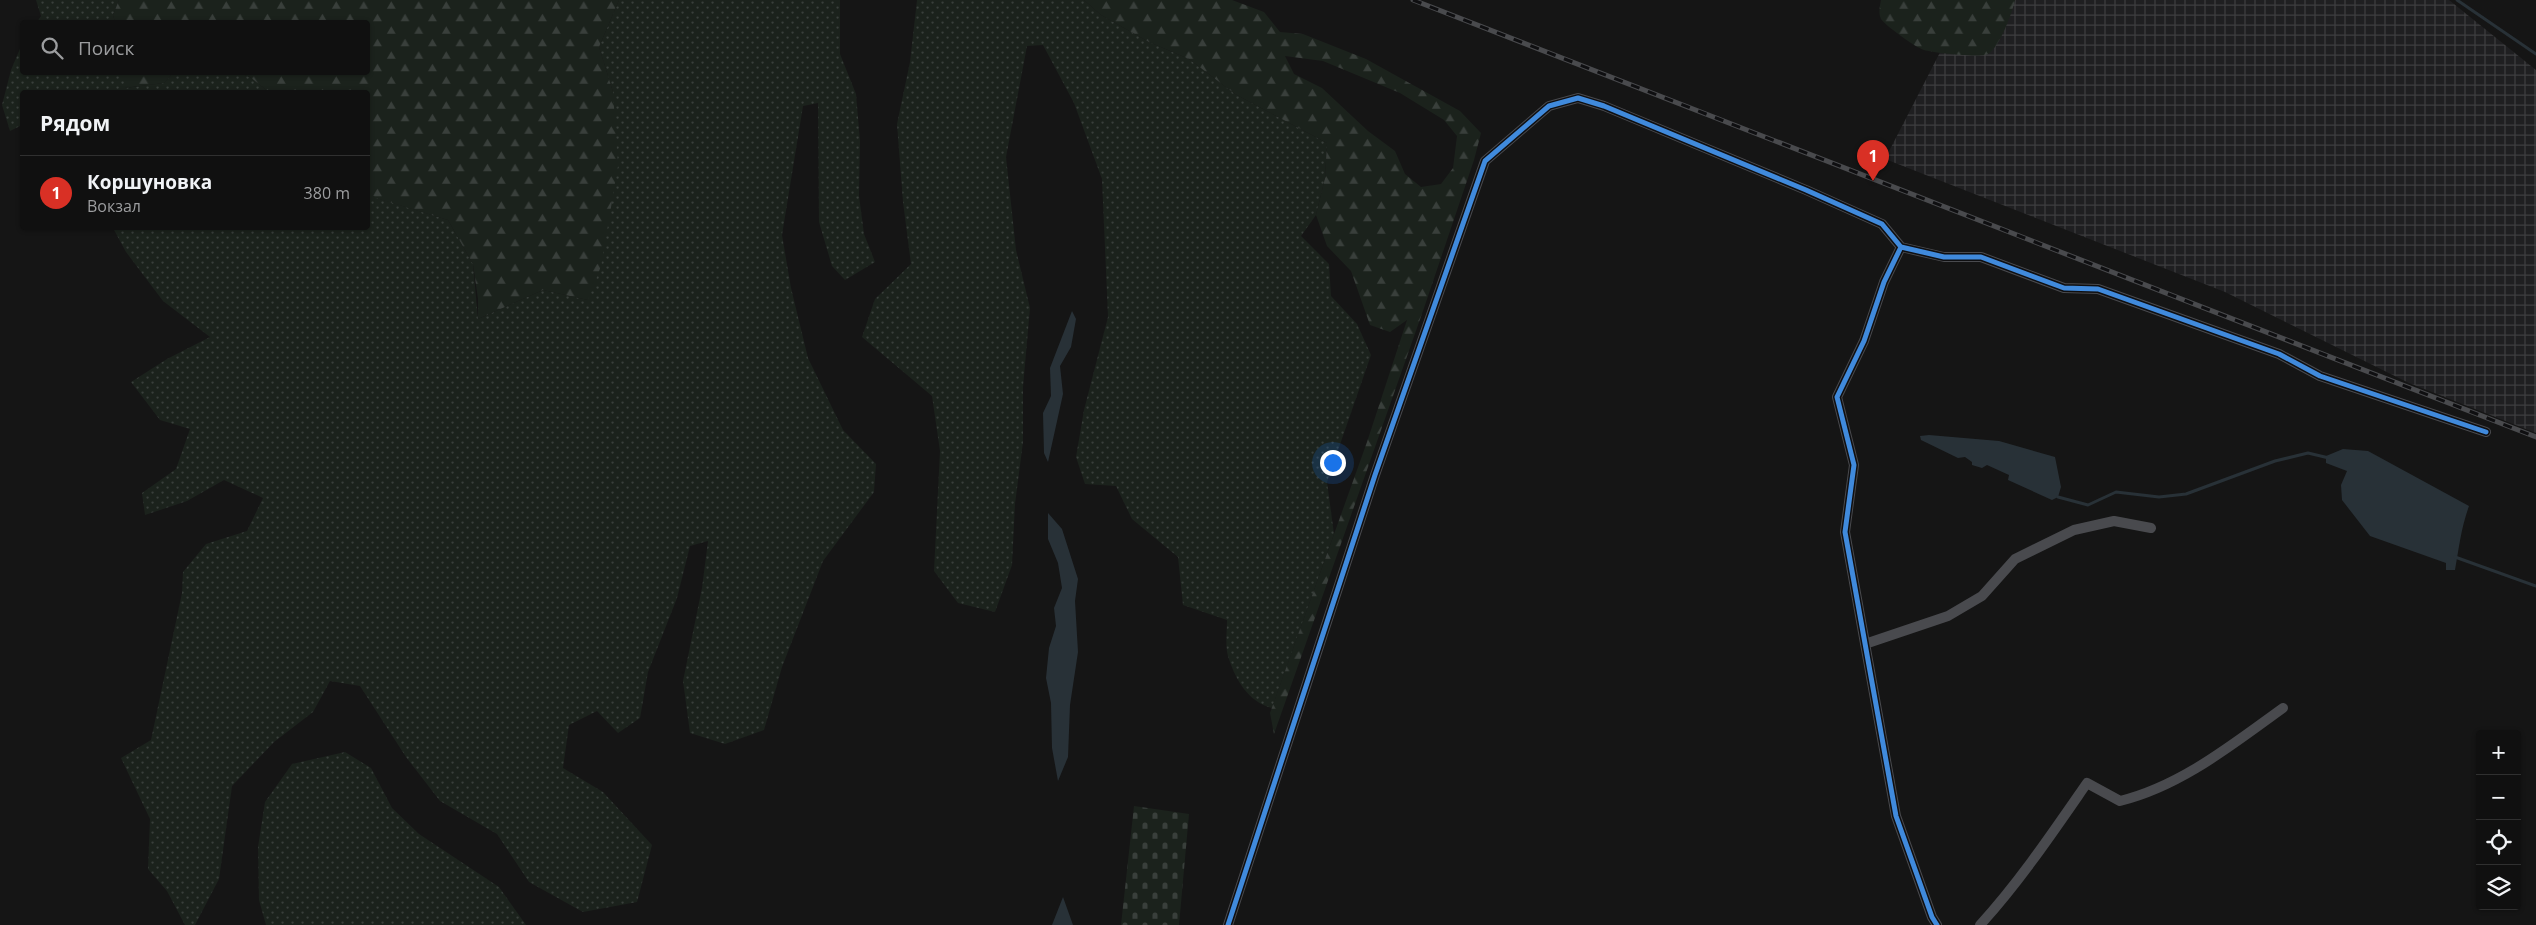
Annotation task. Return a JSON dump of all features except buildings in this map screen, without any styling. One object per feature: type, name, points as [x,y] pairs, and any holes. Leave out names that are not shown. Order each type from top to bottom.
[{"type":"street","points":[[1228,925],[1375,475],[1485,161],[1549,106],[1578,98],[1604,106],[1788,182],[1882,224],[1901,247],[1944,256],[1981,257],[2064,288],[2098,289],[2279,354],[2320,376],[2486,432]]},
{"type":"street","points":[[1901,247],[1884,282],[1864,341],[1837,397],[1854,465],[1845,532],[1896,816],[1932,917],[1937,925]]},
{"type":"street","points":[[1865,644],[1948,616],[1982,596],[2015,559],[2074,530],[2114,521],[2152,528]]},
{"type":"street","points":[[1980,925],[2001,902],[2042,848],[2087,783],[2120,801],[2143,796],[2209,761],[2283,708]]},
{"type":"shaded area","points":[[1967,0],[2449,0],[2536,70],[2536,433],[2409,383],[2225,292],[1885,159]]},
{"type":"shaded area","points":[[1072,311],[1076,319],[1071,347],[1060,366],[1063,394],[1048,462],[1044,453],[1043,413],[1051,396],[1050,368]]},
{"type":"shaded area","points":[[1929,435],[1999,441],[2055,457],[2061,487],[2058,497],[2052,500],[2008,480],[2009,475],[1987,465],[1982,468],[1972,465],[1972,462],[1965,457],[1958,458],[1921,440],[1920,436]]},
{"type":"shaded area","points":[[2343,449],[2368,451],[2469,506],[2462,530],[2455,570],[2446,570],[2446,563],[2370,536],[2342,500],[2341,485],[2347,471],[2326,463],[2326,456]]},
{"type":"shaded area","points":[[1048,513],[1062,529],[1078,579],[1075,601],[1078,652],[1070,705],[1068,757],[1058,781],[1052,748],[1051,703],[1046,678],[1049,648],[1056,626],[1054,608],[1062,588],[1058,563],[1048,539]]},
{"type":"shaded area","points":[[1063,897],[1073,925],[1052,925]]},
{"type":"green space","points":[[36,0],[119,0],[113,15],[114,20],[38,20],[41,16]]},
{"type":"green space","points":[[119,0],[619,0],[599,47],[613,92],[618,166],[601,266],[588,300],[543,290],[478,319],[478,299],[473,264],[448,220],[376,198],[370,193],[370,90],[266,90],[244,75],[370,75],[370,20],[114,20],[113,15]]},
{"type":"green space","points":[[619,0],[840,0],[840,54],[856,94],[860,141],[859,196],[864,234],[875,262],[845,280],[832,266],[819,222],[818,103],[803,106],[782,235],[791,288],[808,358],[843,430],[876,464],[874,492],[823,561],[782,667],[764,730],[725,744],[690,733],[683,681],[702,588],[708,541],[690,546],[677,598],[648,672],[640,718],[618,733],[597,711],[569,725],[563,768],[603,792],[652,845],[637,902],[583,912],[529,882],[497,834],[440,801],[406,757],[360,686],[330,681],[313,712],[274,742],[232,786],[219,879],[195,925],[185,925],[167,891],[148,869],[150,819],[121,758],[151,740],[182,593],[183,572],[206,544],[247,531],[263,498],[224,480],[187,501],[145,515],[142,493],[176,469],[190,429],[160,420],[131,382],[167,359],[210,337],[163,301],[126,252],[114,230],[370,230],[370,193],[377,198],[448,220],[473,264],[478,319],[543,290],[588,300],[613,92],[599,47]]},
{"type":"green space","points":[[917,0],[1084,0],[1101,15],[1149,42],[1189,59],[1235,94],[1327,143],[1325,178],[1316,215],[1301,236],[1329,264],[1331,296],[1357,324],[1371,355],[1327,482],[1334,534],[1272,708],[1256,701],[1249,695],[1234,673],[1227,652],[1227,620],[1183,605],[1178,557],[1132,519],[1116,486],[1085,484],[1076,457],[1084,410],[1108,317],[1102,179],[1074,103],[1043,45],[1027,46],[1006,157],[1016,250],[1030,308],[1023,387],[1023,442],[1015,504],[1012,565],[995,612],[958,603],[934,571],[940,451],[932,396],[862,337],[875,299],[911,264],[903,202],[897,124],[910,62]]},
{"type":"green space","points":[[1084,0],[1232,0],[1264,12],[1280,32],[1303,34],[1366,59],[1460,111],[1481,133],[1474,160],[1424,308],[1274,734],[1270,713],[1367,442],[1407,320],[1390,332],[1370,325],[1351,271],[1327,246],[1316,215],[1325,178],[1327,143],[1235,94],[1189,59],[1149,42],[1101,15]],"holes":[[[1285,56],[1323,61],[1400,93],[1444,120],[1457,136],[1453,168],[1441,184],[1421,187],[1405,174],[1395,151],[1368,131],[1322,88],[1294,74]]]},
{"type":"green space","points":[[1881,0],[2015,0],[2001,37],[1988,54],[1957,55],[1924,50],[1894,31],[1880,17]]},
{"type":"green space","points":[[20,49],[20,75],[124,75],[125,88],[164,83],[171,75],[244,75],[266,90],[20,90],[20,126],[10,131],[2,105],[11,70]]},
{"type":"green space","points":[[124,75],[171,75],[164,83],[124,88]]},
{"type":"green space","points":[[345,752],[371,768],[392,808],[419,834],[499,887],[526,925],[266,925],[259,900],[258,847],[265,802],[292,764]]},
{"type":"green space","points":[[1134,806],[1189,814],[1179,925],[1121,925]]},
{"type":"waterway","points":[[2457,0],[2536,54]]},
{"type":"waterway","points":[[2058,497],[2088,505],[2116,492],[2159,497],[2186,494],[2275,461],[2308,453],[2329,458]]},
{"type":"waterway","points":[[2455,557],[2536,586]]},
{"type":"railway","points":[[1413,0],[2536,437]]},
{"type":"cycle path","points":[[1228,925],[1375,475],[1485,161],[1549,106],[1578,98],[1604,106],[1806,190],[1882,224],[1901,247],[1944,257],[1981,257],[2064,288],[2098,289],[2279,354],[2320,376],[2486,432]]},
{"type":"cycle path","points":[[1901,247],[1884,282],[1864,341],[1837,397],[1854,465],[1845,532],[1896,816],[1932,917],[1937,925]]},
{"type":"place","name":"Коршуновка","points":[[1873,181]]}]
